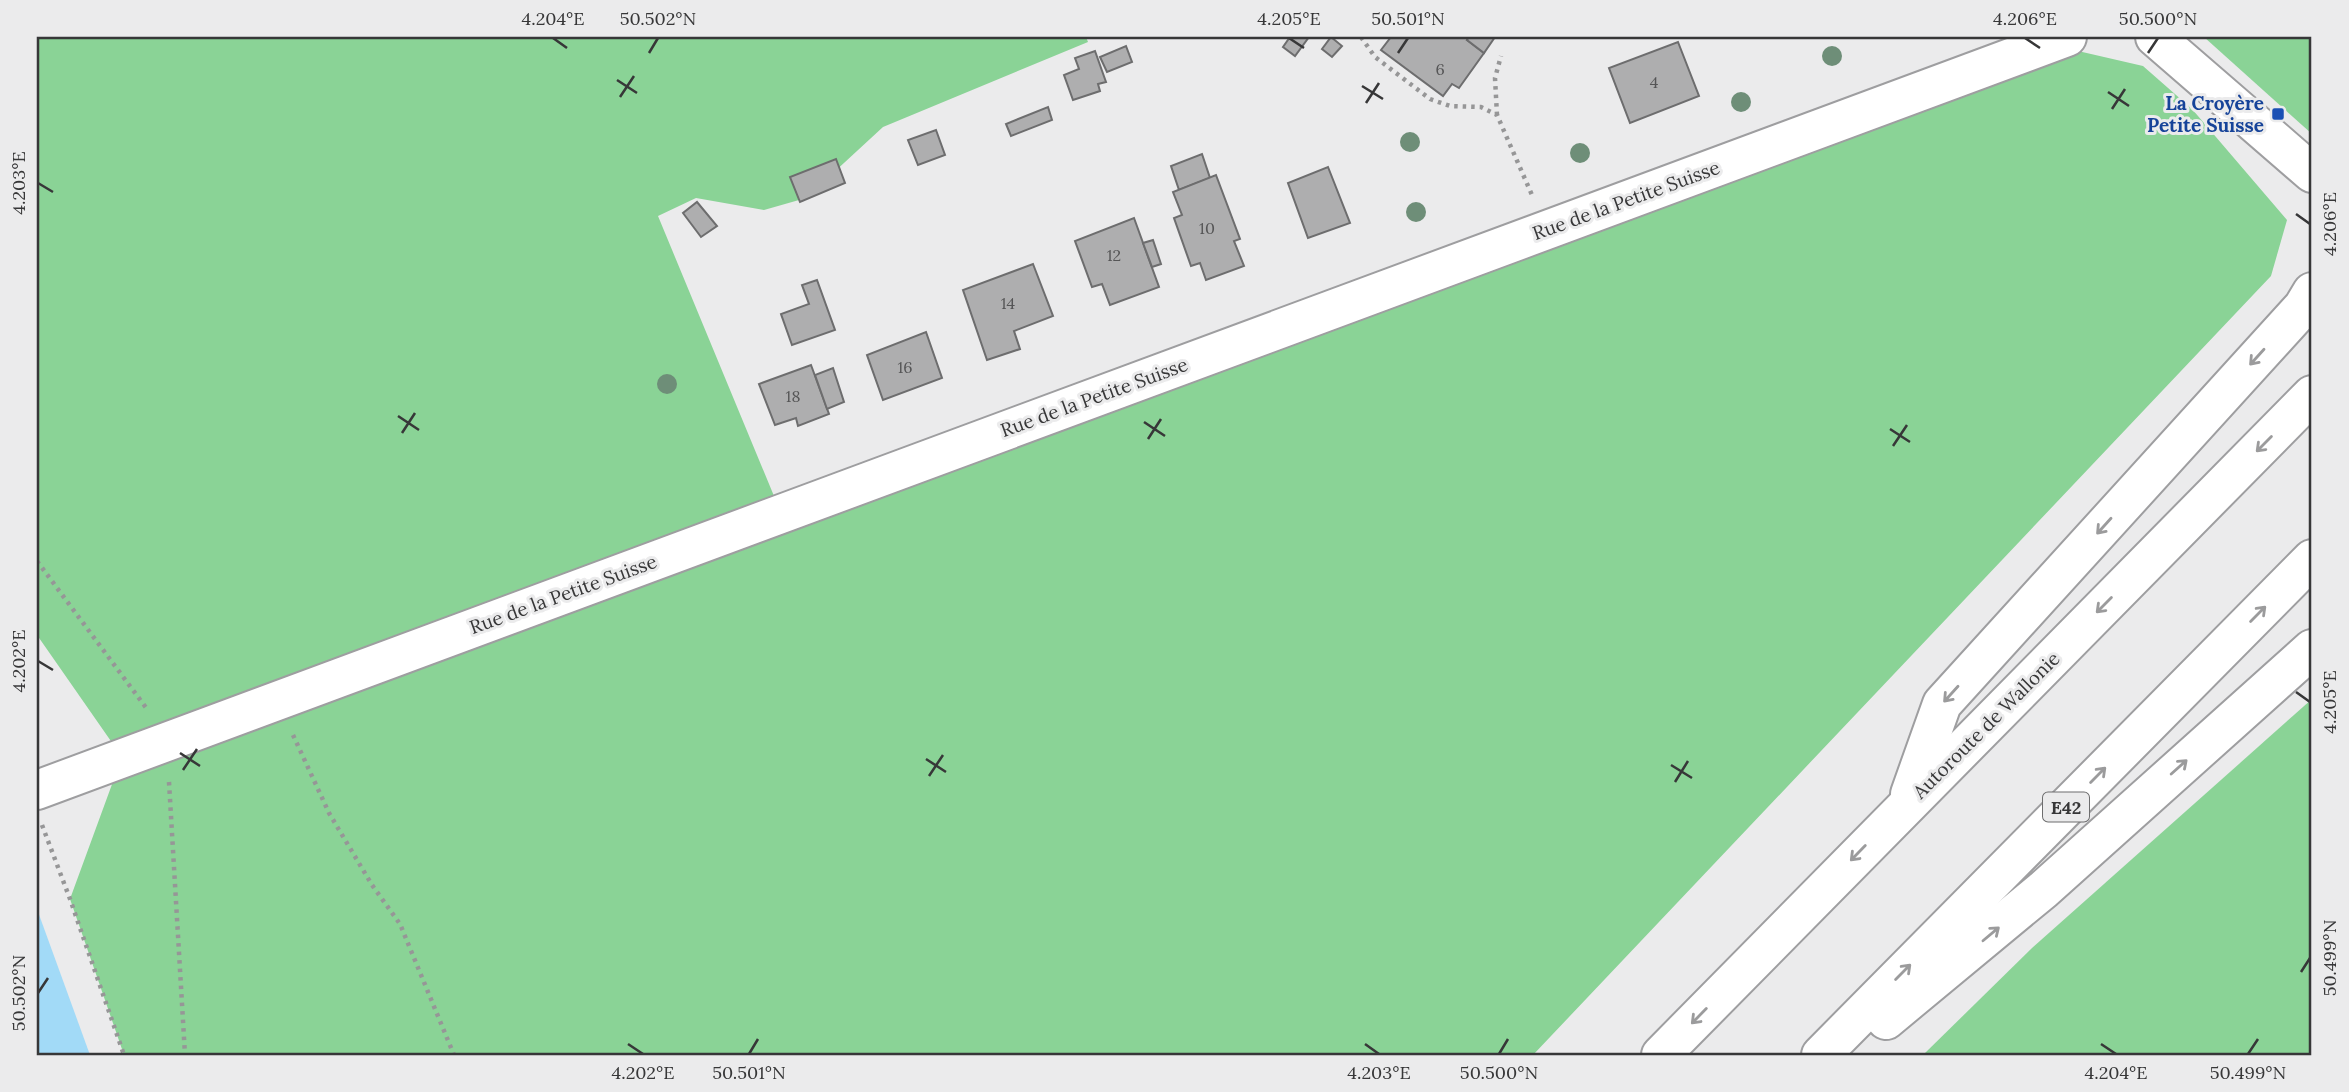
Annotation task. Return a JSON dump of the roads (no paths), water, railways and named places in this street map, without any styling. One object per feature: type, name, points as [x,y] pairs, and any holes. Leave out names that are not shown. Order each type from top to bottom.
[{"type":"main road","name":"Rue de la Petite Suisse","points":[[39,807],[122,757],[2067,37]]},
{"type":"main road","points":[[2155,37],[2312,173]]},
{"type":"main road","points":[[1906,804],[1942,704],[2308,299]]},
{"type":"main road","name":"Autoroute de Wallonie","points":[[1661,1055],[1906,804],[2312,396]]},
{"type":"main road","name":"E42","points":[[1821,1055],[2312,559]]},
{"type":"main road","points":[[1844,1055],[2043,890],[2312,649]]},
{"type":"water","points":[[37,909],[90,1055],[37,1055]]},
{"type":"place","name":"La Croyère Petite Suisse","points":[[2278,114]]}]
